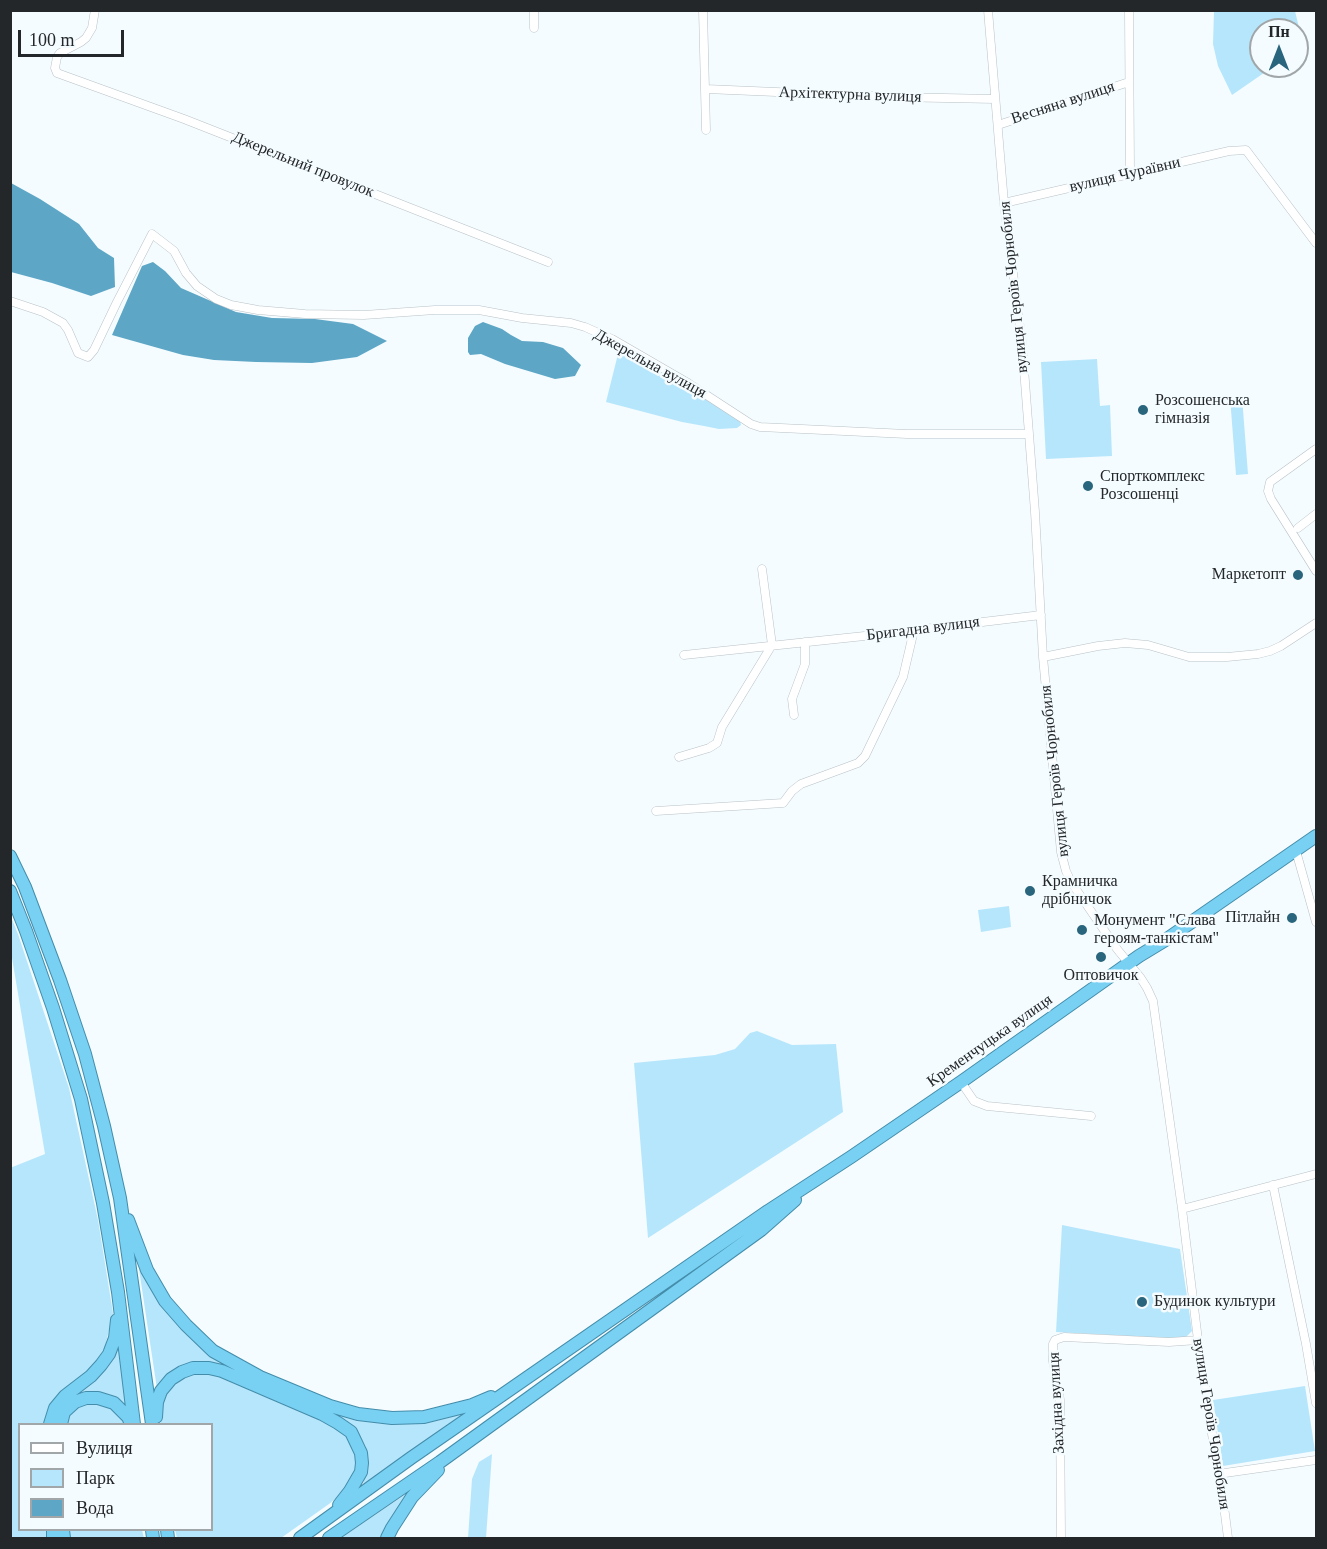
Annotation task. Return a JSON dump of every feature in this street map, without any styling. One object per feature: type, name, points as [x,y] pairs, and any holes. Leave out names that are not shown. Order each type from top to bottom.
[{"type":"highway","name":"Кременчуцька вулиця","points":[[831,1170],[961,1082],[1128,963],[1167,939],[1317,836]]},
{"type":"highway","points":[[10,856],[44,935],[85,1054],[104,1126],[120,1198],[154,1423]]},
{"type":"highway","points":[[10,891],[53,1008],[81,1099],[103,1203],[118,1292],[133,1423]]},
{"type":"highway","points":[[300,1539],[512,1388],[831,1170]]},
{"type":"highway","points":[[329,1539],[761,1230],[831,1170]]},
{"type":"highway","points":[[120,1198],[147,1270],[165,1301],[213,1351],[260,1377],[330,1406],[358,1414],[392,1418],[424,1417],[472,1405],[512,1388]]},
{"type":"highway","points":[[51,1423],[55,1408],[65,1396],[91,1376],[109,1354],[115,1338],[118,1292]]},
{"type":"highway","points":[[154,1423],[161,1391],[182,1372],[193,1368],[222,1371],[338,1422],[351,1432],[361,1453],[361,1472],[350,1491],[327,1519]]},
{"type":"highway","points":[[61,1423],[64,1412],[75,1402],[86,1398],[98,1398],[114,1403],[132,1423]]},
{"type":"highway","points":[[387,1539],[412,1497],[472,1438]]},
{"type":"street","name":"Джерельний провулок","points":[[95,10],[92,28],[86,38],[57,57],[55,62],[57,73],[196,123],[548,262]]},
{"type":"street","points":[[534,10],[534,28]]},
{"type":"street","points":[[703,10],[706,130]]},
{"type":"street","name":"вулиця Героїв Чорнобиля","points":[[988,10],[1004,203],[1022,343],[1043,657],[1059,842],[1063,862],[1071,882],[1117,949],[1140,977],[1153,1001],[1198,1340],[1228,1539]]},
{"type":"street","name":"Весняна вулиця","points":[[1129,10],[1130,173]]},
{"type":"street","name":"Весняна вулиця","points":[[998,124],[1129,82]]},
{"type":"street","name":"Архітектурна вулиця","points":[[706,89],[995,99]]},
{"type":"street","name":"вулиця Чураївни","points":[[1004,203],[1229,151],[1246,150],[1317,243]]},
{"type":"street","name":"Джерельна вулиця","points":[[10,301],[43,312],[63,323],[78,353],[88,357],[94,351],[152,234],[174,251],[186,273],[197,286],[216,299],[231,305],[305,314],[352,315],[435,309],[479,309],[522,318],[571,323],[612,339],[688,383],[751,424],[760,427],[907,434],[1029,435]]},
{"type":"street","points":[[1317,449],[1274,479],[1268,488],[1268,494],[1317,571]]},
{"type":"street","points":[[1298,528],[1317,514]]},
{"type":"street","points":[[679,757],[709,748],[717,743],[722,727],[772,645],[762,568]]},
{"type":"street","name":"Бригадна вулиця","points":[[684,655],[1041,615]]},
{"type":"street","points":[[1043,657],[1125,643],[1148,645],[1189,657],[1258,654],[1281,646],[1317,623]]},
{"type":"street","points":[[656,810],[783,803],[801,784],[858,763],[865,756],[903,677],[914,630]]},
{"type":"street","points":[[794,715],[792,699],[805,664],[805,642]]},
{"type":"street","points":[[1296,851],[1317,922]]},
{"type":"street","points":[[961,1082],[974,1101],[987,1106],[1091,1116]]},
{"type":"street","points":[[1182,1209],[1317,1174]]},
{"type":"street","points":[[1273,1185],[1317,1403]]},
{"type":"street","name":"Західна вулиця","points":[[1061,1539],[1059,1400],[1053,1361],[1053,1344],[1064,1337],[1169,1342],[1198,1340]]},
{"type":"street","points":[[1218,1474],[1317,1460]]},
{"type":"green space","points":[[1214,11],[1295,11],[1297,18],[1249,18],[1249,78],[1257,78],[1232,95],[1218,66],[1213,44]]},
{"type":"green space","points":[[619,350],[633,355],[730,414],[740,421],[741,425],[737,428],[719,429],[606,402]]},
{"type":"green space","points":[[1097,359],[1100,406],[1110,405],[1112,456],[1046,459],[1041,362]]},
{"type":"green space","points":[[1230,397],[1242,397],[1248,474],[1236,475]]},
{"type":"green space","points":[[1009,906],[1011,927],[981,932],[978,910]]},
{"type":"green space","points":[[11,917],[69,1088],[98,1220],[113,1313],[105,1347],[90,1371],[47,1423],[18,1423],[18,1531],[49,1531],[49,1538],[11,1538],[10,1168],[45,1154],[11,952]]},
{"type":"green space","points":[[757,1031],[792,1045],[836,1044],[843,1112],[648,1238],[634,1063],[715,1055],[735,1049],[750,1033]]},
{"type":"green space","points":[[1062,1225],[1180,1249],[1192,1331],[1184,1339],[1056,1332]]},
{"type":"green space","points":[[139,1269],[168,1313],[189,1336],[229,1368],[211,1363],[157,1389]]},
{"type":"green space","points":[[118,1342],[126,1406],[107,1394],[96,1392],[75,1395]]},
{"type":"green space","points":[[215,1373],[324,1421],[346,1434],[358,1456],[352,1478],[343,1492],[281,1538],[177,1538],[175,1531],[213,1531],[213,1423],[161,1423],[161,1404],[165,1394],[172,1385],[190,1374]]},
{"type":"green space","points":[[1305,1386],[1315,1451],[1223,1466],[1213,1400]]},
{"type":"green space","points":[[103,1402],[121,1415],[125,1423],[65,1423],[72,1410],[83,1404]]},
{"type":"green space","points":[[471,1410],[363,1485],[366,1471],[366,1447],[352,1426],[333,1414],[334,1411],[343,1414]]},
{"type":"green space","points":[[492,1454],[486,1538],[468,1538],[472,1479],[479,1462]]},
{"type":"green space","points":[[422,1483],[384,1538],[341,1538]]},
{"type":"green space","points":[[67,1531],[142,1531],[144,1538],[68,1538]]},
{"type":"water","points":[[11,183],[79,224],[98,248],[114,258],[115,287],[91,296],[11,272]]},
{"type":"water","points":[[153,262],[181,288],[236,312],[272,318],[315,319],[353,324],[387,341],[357,357],[312,363],[256,362],[214,360],[183,355],[112,335],[142,266]]},
{"type":"water","points":[[483,322],[502,329],[522,341],[543,342],[563,348],[581,365],[575,376],[555,379],[481,354],[470,355],[468,338],[475,326]]},
{"type":"place","name":"Розсошенська гімназія","points":[[1143,410]]},
{"type":"place","name":"Спорткомплекс Розсошенці","points":[[1088,486]]},
{"type":"place","name":"Маркетопт","points":[[1298,575]]},
{"type":"place","name":"Крамничка дрібничок","points":[[1030,891]]},
{"type":"place","name":"Пітлайн","points":[[1292,918]]},
{"type":"place","name":"Монумент \"Слава героям-танкістам\"","points":[[1082,930]]},
{"type":"place","name":"Оптовичок","points":[[1101,957]]},
{"type":"place","name":"Будинок культури","points":[[1142,1302]]}]
